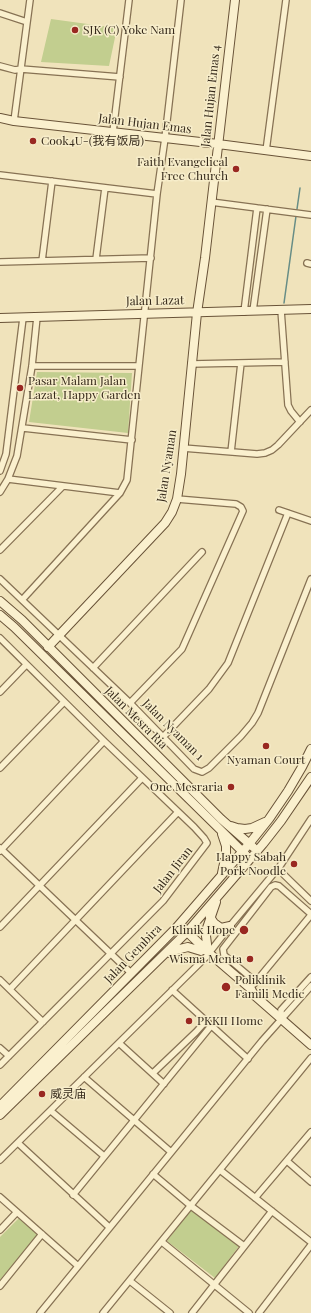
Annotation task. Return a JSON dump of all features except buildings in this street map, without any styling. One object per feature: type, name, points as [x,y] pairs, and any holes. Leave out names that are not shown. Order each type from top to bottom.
[{"type":"main road","name":"Jalan Hujan Emas 4","points":[[197,313],[235,0]]},
{"type":"main road","name":"Jalan Hujan Emas","points":[[0,118],[311,156]]},
{"type":"main road","name":"Jalan Lazat","points":[[0,318],[311,310]]},
{"type":"main road","name":"Jalan Nyaman","points":[[48,647],[165,523],[172,512],[177,499],[197,313]]},
{"type":"main road","name":"Jalan Mesra Ria","points":[[0,601],[22,620],[228,826],[258,850]]},
{"type":"main road","name":"Jalan Mesra Ria","points":[[0,615],[14,627],[242,852],[250,858]]},
{"type":"main road","name":"Jalan Gembira","points":[[0,1106],[177,926],[249,844],[288,791],[311,749]]},
{"type":"main road","name":"Jalan Gembira","points":[[0,1115],[185,934],[258,850],[281,821],[311,777]]},
{"type":"main road","points":[[228,826],[245,829],[252,828],[266,822]]},
{"type":"main road","points":[[219,829],[225,839],[226,846],[226,854],[221,876]]},
{"type":"main road","points":[[206,953],[206,936],[210,917],[217,898]]},
{"type":"main road","points":[[210,917],[214,923],[221,928],[230,926]]},
{"type":"main road","points":[[177,926],[248,993],[252,992],[311,1045]]},
{"type":"main road","points":[[162,957],[185,947],[206,953]]},
{"type":"street","points":[[14,120],[30,0]]},
{"type":"street","points":[[114,132],[129,0]]},
{"type":"street","points":[[22,600],[120,493],[127,480],[146,314],[157,194],[181,0]]},
{"type":"street","points":[[266,151],[286,0]]},
{"type":"street","points":[[0,13],[27,22]]},
{"type":"street","points":[[0,66],[15,70],[21,69],[120,77]]},
{"type":"street","points":[[0,175],[157,194]]},
{"type":"street","points":[[42,261],[52,181]]},
{"type":"street","points":[[96,259],[105,188]]},
{"type":"street","points":[[211,202],[311,214]]},
{"type":"street","points":[[244,312],[257,208]]},
{"type":"street","points":[[253,311],[267,209]]},
{"type":"street","points":[[0,262],[151,258]]},
{"type":"street","points":[[282,310],[288,405],[300,422]]},
{"type":"street","points":[[0,492],[8,479],[17,456],[23,428],[37,317]]},
{"type":"street","points":[[0,471],[6,454],[23,318]]},
{"type":"street","points":[[191,364],[285,362]]},
{"type":"street","points":[[230,452],[241,363]]},
{"type":"street","points":[[32,366],[139,366]]},
{"type":"street","points":[[183,448],[257,454],[265,453],[272,450],[311,410]]},
{"type":"street","points":[[23,428],[132,440]]},
{"type":"street","points":[[8,479],[62,487],[120,493]]},
{"type":"street","points":[[0,550],[62,487]]},
{"type":"street","points":[[130,703],[178,654],[184,645],[242,510],[241,507],[236,504],[177,499]]},
{"type":"street","points":[[278,510],[311,521]]},
{"type":"street","points":[[163,737],[209,689],[228,663],[288,513]]},
{"type":"street","points":[[93,668],[202,552]]},
{"type":"street","name":"Jalan Nyaman 1","points":[[0,579],[58,636],[130,703],[194,769],[202,772],[209,768],[241,736],[258,713],[311,579]]},
{"type":"street","name":"Jalan Jiran","points":[[0,638],[178,812],[204,838],[207,843],[163,901],[0,1065]]},
{"type":"street","points":[[0,692],[26,664]]},
{"type":"street","points":[[0,768],[64,702]]},
{"type":"street","points":[[104,741],[0,849],[131,973]]},
{"type":"street","points":[[0,927],[142,778]]},
{"type":"street","points":[[10,989],[178,812]]},
{"type":"street","points":[[0,1160],[172,990],[206,953],[279,867],[309,827],[311,819]]},
{"type":"street","points":[[279,867],[311,896]]},
{"type":"street","points":[[279,867],[311,901]]},
{"type":"street","points":[[252,992],[256,982],[311,915],[280,886],[275,885],[271,887],[222,949],[224,955],[256,982]]},
{"type":"street","points":[[281,1019],[281,1010],[311,977]]},
{"type":"street","points":[[0,980],[43,1022]]},
{"type":"street","points":[[40,1313],[281,1019],[311,986]]},
{"type":"street","points":[[172,990],[248,1059]]},
{"type":"street","points":[[153,1073],[206,1021]]},
{"type":"street","points":[[73,1195],[211,1026]]},
{"type":"street","points":[[119,1043],[164,1084]]},
{"type":"street","points":[[0,1048],[9,1056]]},
{"type":"street","points":[[104,1313],[311,1058]]},
{"type":"street","points":[[84,1077],[171,1152]]},
{"type":"street","points":[[51,1110],[104,1156]]},
{"type":"street","points":[[255,1198],[311,1132]]},
{"type":"street","points":[[18,1143],[109,1227]]},
{"type":"street","points":[[287,1161],[311,1182]]},
{"type":"street","points":[[220,1170],[311,1243],[260,1313]]},
{"type":"street","points":[[153,1174],[191,1206],[244,1246]]},
{"type":"street","points":[[0,1197],[78,1266]]},
{"type":"street","points":[[192,1313],[272,1211]]},
{"type":"street","points":[[0,1230],[17,1212]]},
{"type":"street","points":[[0,1286],[42,1234]]},
{"type":"street","points":[[162,1242],[249,1313]]},
{"type":"street","points":[[130,1281],[170,1313]]},
{"type":"green space","points":[[51,19],[117,28],[109,66],[41,62]]},
{"type":"green space","points":[[37,372],[132,373],[128,433],[29,422]]},
{"type":"green space","points":[[191,1210],[239,1246],[215,1278],[167,1241]]},
{"type":"green space","points":[[20,1217],[38,1235],[0,1280],[0,1237]]},
{"type":"waterway","points":[[297,209],[300,188]]},
{"type":"waterway","points":[[284,303],[296,216]]},
{"type":"place","name":"SJK (C) Yoke Nam","points":[[75,30]]},
{"type":"place","name":"Cook4U-(我有饭局)","points":[[33,141]]},
{"type":"place","name":"Faith Evangelical Free Church","points":[[236,169]]},
{"type":"place","name":"Pasar Malam Jalan Lazat, Happy Garden","points":[[20,388]]},
{"type":"place","name":"Nyaman Court","points":[[266,746]]},
{"type":"place","name":"One Mesraria","points":[[231,787]]},
{"type":"place","name":"Happy Sabah Pork Noodle","points":[[294,864]]},
{"type":"place","name":"Klinik Hope","points":[[244,930]]},
{"type":"place","name":"Wisma Menta","points":[[250,959]]},
{"type":"place","name":"Poliklinik Famili Medic","points":[[226,987]]},
{"type":"place","name":"PKKII Home","points":[[189,1021]]},
{"type":"place","name":"威灵庙","points":[[42,1094]]}]
